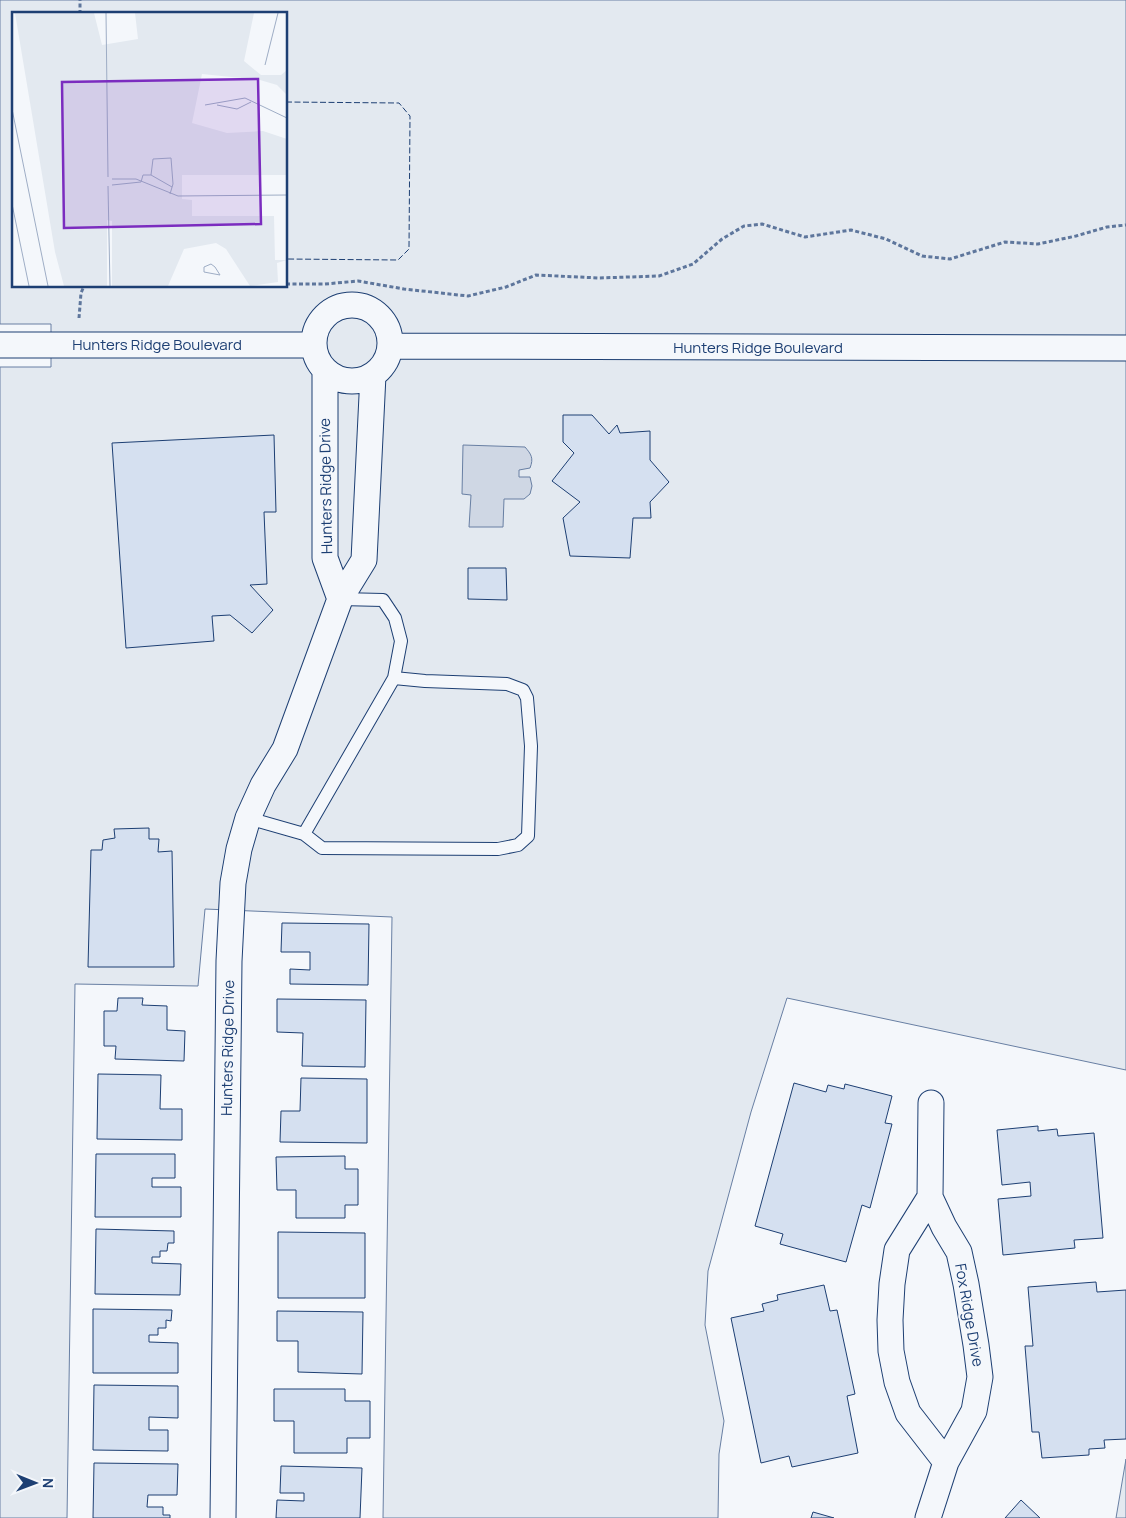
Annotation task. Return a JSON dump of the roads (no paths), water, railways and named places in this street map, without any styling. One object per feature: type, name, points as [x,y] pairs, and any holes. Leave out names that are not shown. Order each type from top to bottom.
[{"type":"street","points":[[348,304],[360,305],[372,310],[381,318],[388,329],[390,346],[389,355],[382,367],[373,375],[362,381],[348,382],[336,379],[325,371],[317,361],[314,336],[318,324],[325,315],[336,308],[348,304]]},
{"type":"street","name":"Hunters Ridge Boulevard","points":[[0,345],[314,345]]},
{"type":"street","name":"Hunters Ridge Boulevard","points":[[390,346],[1126,348]]},
{"type":"street","name":"Hunters Ridge Drive","points":[[325,371],[325,558],[340,599]]},
{"type":"street","name":"Hunters Ridge Drive","points":[[223,1518],[229,961],[233,883],[239,849],[248,818],[263,785],[285,749],[340,599],[364,560],[373,375]]},
{"type":"street","name":"Fox Ridge Drive","points":[[928,1518],[946,1462],[974,1411],[980,1377],[966,1284],[959,1252],[944,1227],[930,1197],[931,1103]]},
{"type":"street","points":[[930,1197],[897,1250],[892,1284],[891,1350],[897,1382],[908,1413],[946,1462]]},
{"type":"lane","points":[[304,834],[394,678],[401,641],[396,618],[383,600],[340,599]]},
{"type":"lane","points":[[248,818],[304,834],[322,848],[498,849],[518,845],[528,836],[531,746],[527,698],[523,690],[507,684],[394,678]]}]
